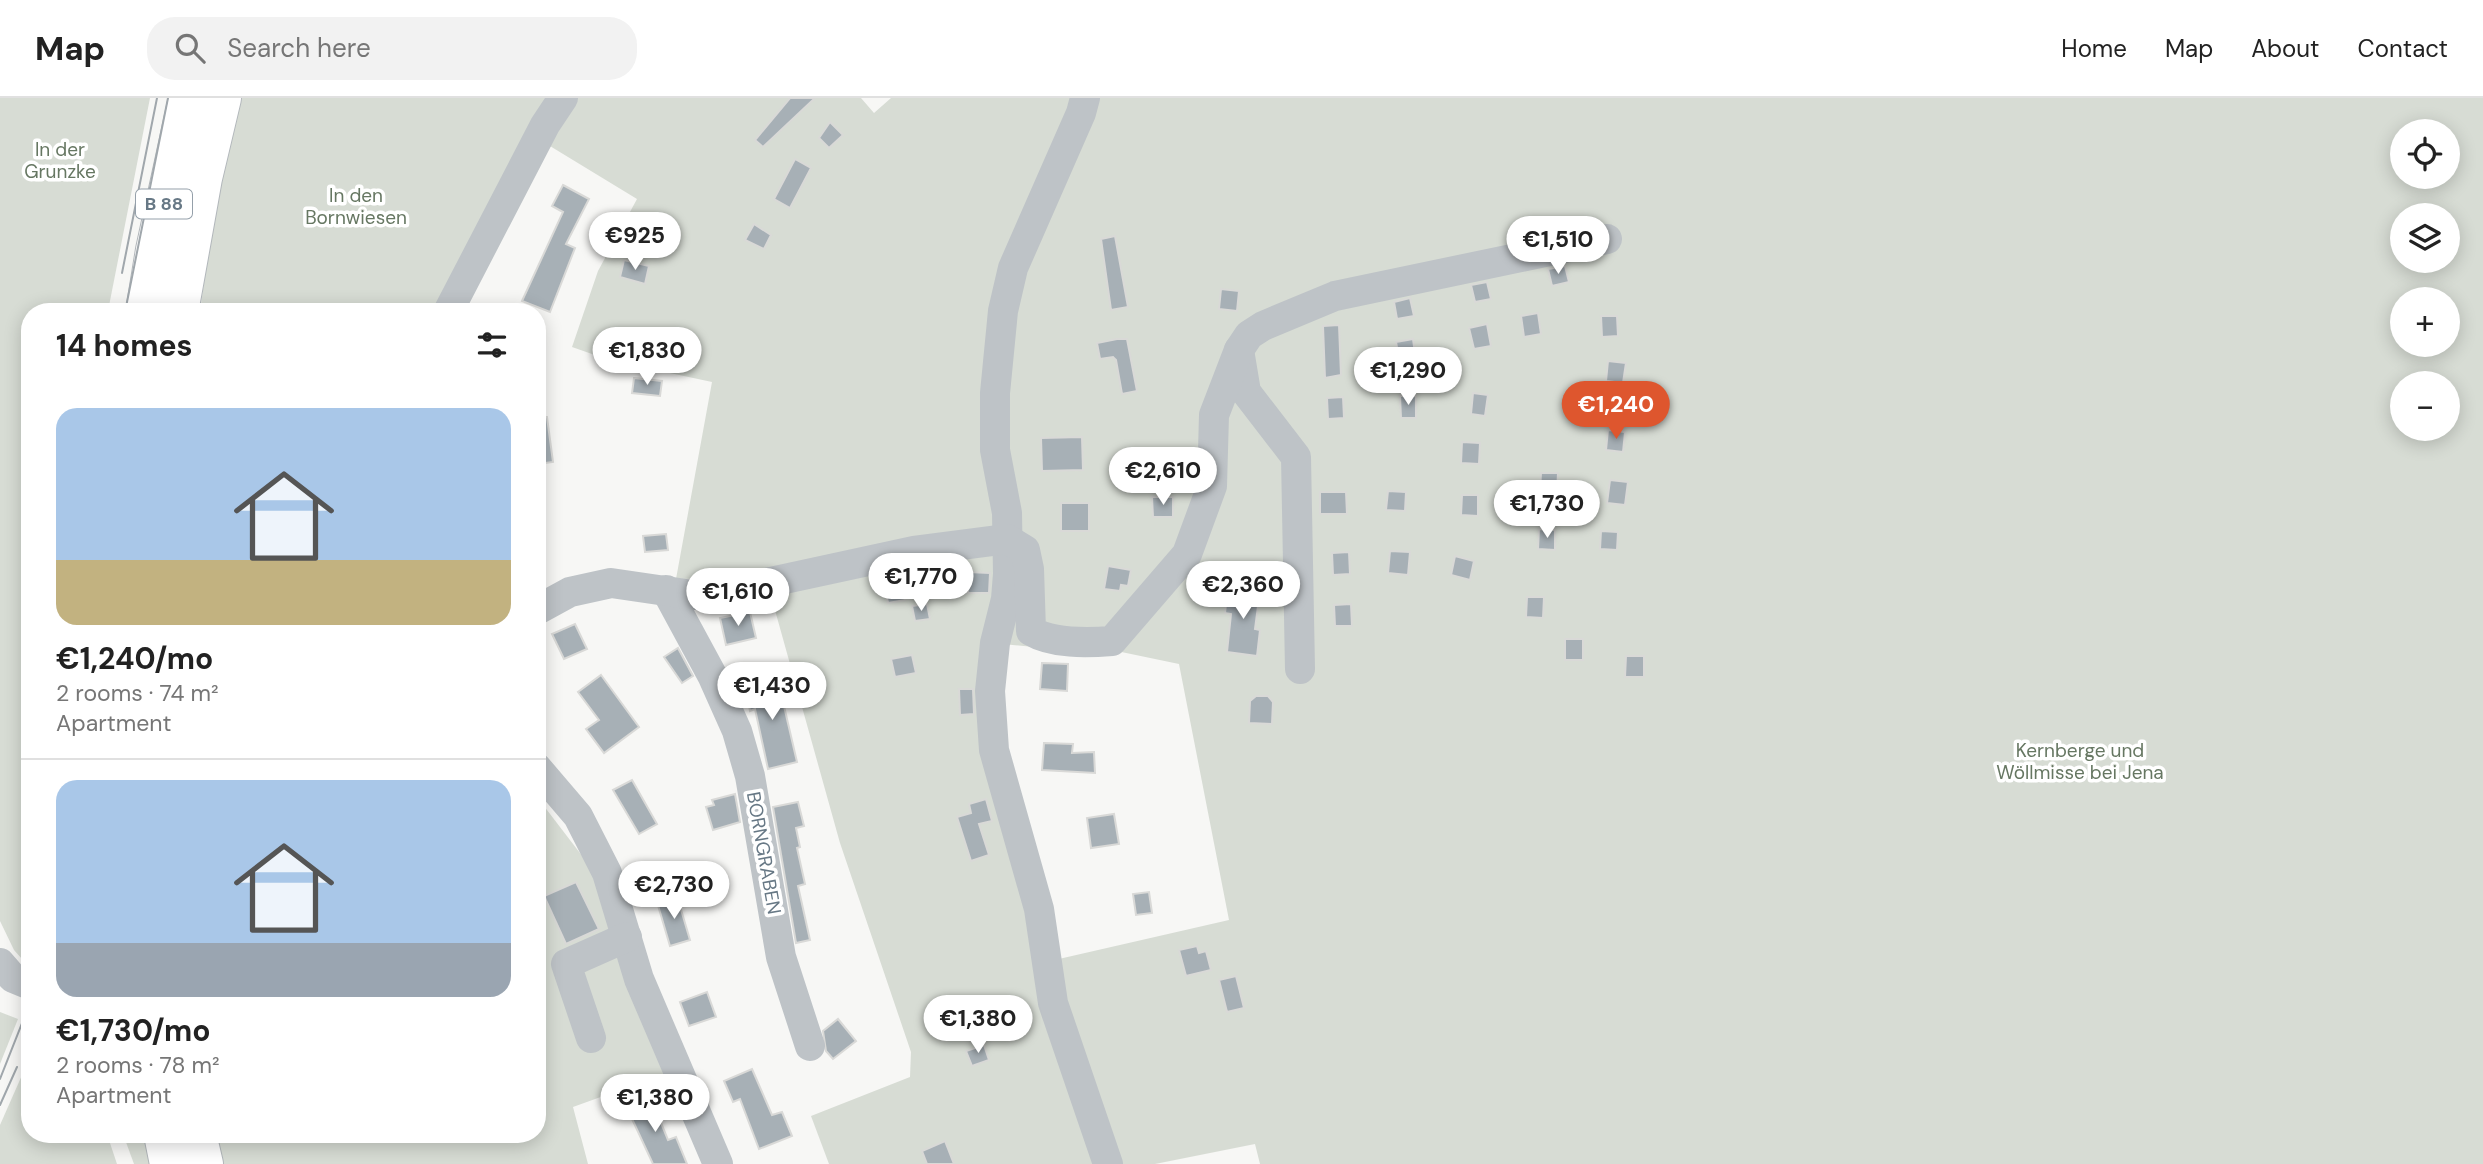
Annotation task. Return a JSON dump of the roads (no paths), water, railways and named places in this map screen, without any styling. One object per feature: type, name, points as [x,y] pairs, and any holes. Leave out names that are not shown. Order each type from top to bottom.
[{"type":"main road","name":"B 88","points":[[146,303],[155,250],[188,98]]},
{"type":"main road","name":"B 88","points":[[181,303],[203,178],[222,98]]},
{"type":"main road","points":[[165,1143],[169,1164]]},
{"type":"main road","points":[[199,1143],[204,1164]]},
{"type":"street","points":[[453,303],[545,125],[563,98]]},
{"type":"street","points":[[1085,98],[1081,113],[1013,268],[1003,311],[995,393],[995,450],[1007,513],[1006,599],[995,643],[990,691],[994,750],[1040,909],[1053,1003],[1108,1164]]},
{"type":"street","points":[[546,605],[570,593],[611,583],[693,595],[729,592],[914,551],[1007,539],[1025,550],[1029,569],[1031,631],[1040,636],[1086,643],[1112,641],[1187,554],[1212,486],[1214,415],[1239,350],[1249,335],[1263,326],[1335,296],[1607,239]]},
{"type":"street","points":[[1239,350],[1246,392],[1296,457],[1300,669]]},
{"type":"street","name":"BORNGRABEN","points":[[666,590],[712,674],[737,731],[750,776],[781,957],[810,1046]]},
{"type":"street","points":[[546,779],[578,816],[607,873],[639,979],[718,1164]]},
{"type":"street","points":[[591,1038],[566,964],[627,937]]},
{"type":"street","points":[[0,963],[13,978],[21,981]]},
{"type":"tram line","points":[[122,273],[157,98]]},
{"type":"tram line","points":[[127,303],[168,98]]},
{"type":"tram line","points":[[0,1079],[21,1026]]},
{"type":"tram line","points":[[0,1105],[17,1067]]},
{"type":"park label","name":"In der Grunzke","points":[[60,160]]},
{"type":"park label","name":"In den Bornwiesen","points":[[356,206]]},
{"type":"park label","name":"Kernberge und Wöllmisse bei Jena","points":[[2080,761]]}]
